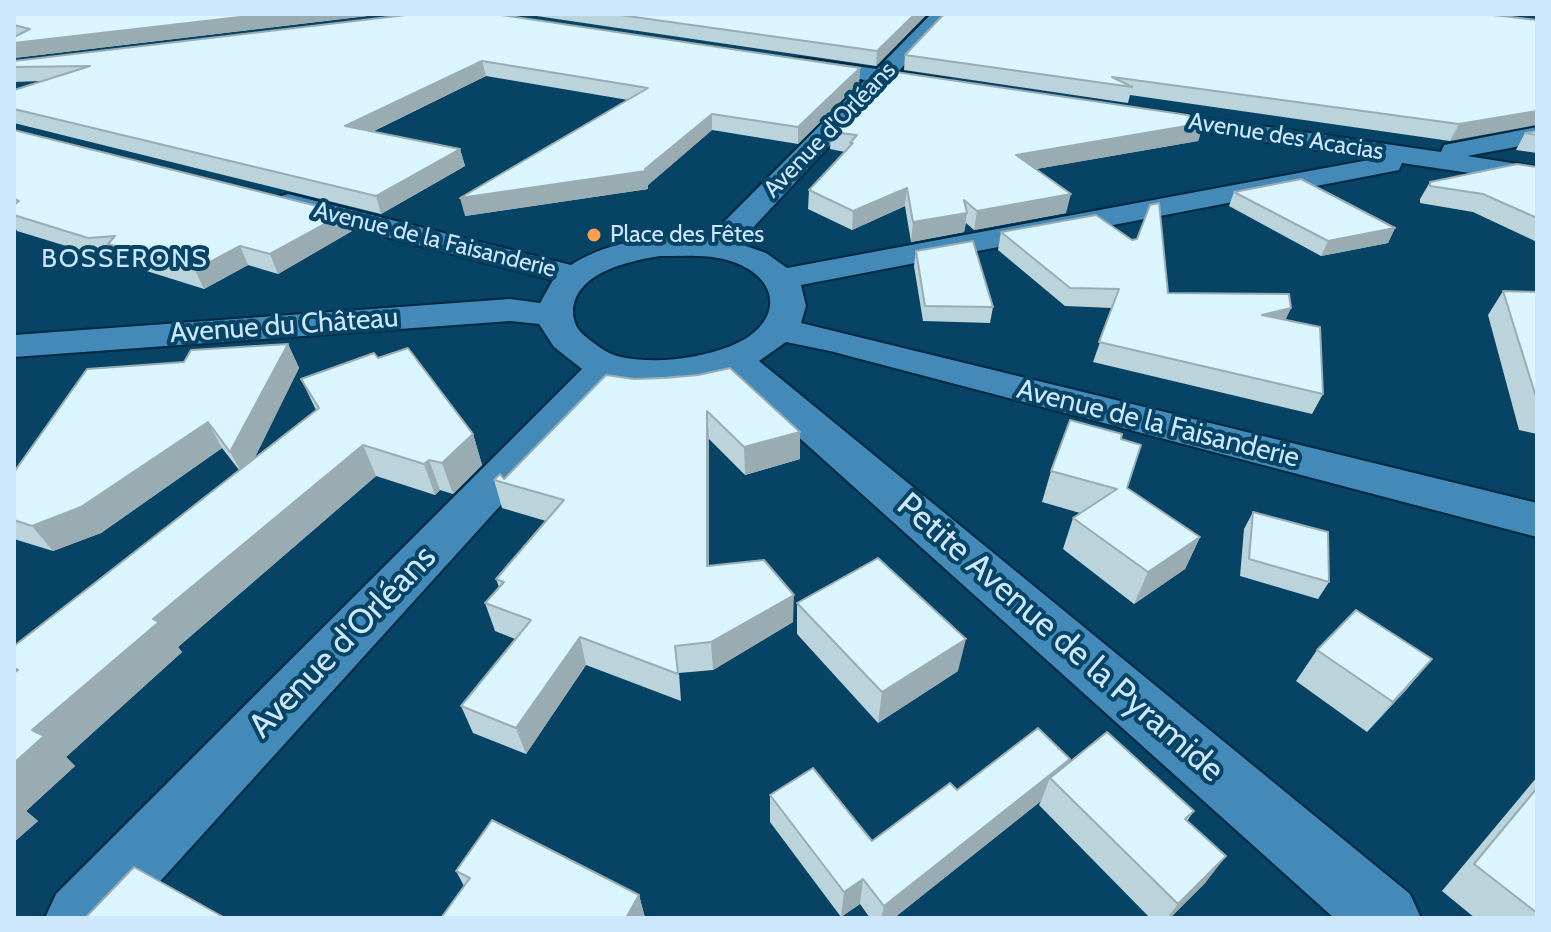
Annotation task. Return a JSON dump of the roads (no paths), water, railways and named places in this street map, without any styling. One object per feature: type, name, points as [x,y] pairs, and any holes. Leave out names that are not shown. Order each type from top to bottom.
[{"type":"street","name":"Avenue d'Orléans","points":[[724,250],[734,230],[942,14]]},
{"type":"street","points":[[774,60],[968,89]]},
{"type":"street","name":"Avenue des Acacias","points":[[1123,113],[1537,175]]},
{"type":"street","points":[[780,279],[1537,135]]},
{"type":"street","name":"Avenue de la Faisanderie","points":[[261,196],[576,276]]},
{"type":"street","points":[[694,246],[724,250],[751,258],[772,270],[790,300],[788,315],[779,330],[760,346],[733,359],[695,368],[655,371],[606,366],[562,335],[554,315],[560,295],[576,276],[599,262],[650,248],[694,246]]},
{"type":"street","name":"Avenue du Château","points":[[14,346],[510,310],[554,315]]},
{"type":"street","name":"Avenue de la Faisanderie","points":[[779,330],[846,344],[1537,520]]},
{"type":"street","name":"Petite Avenue de la Pyramide","points":[[733,359],[1386,918]]},
{"type":"street","name":"Avenue d'Orléans","points":[[80,918],[606,366]]},
{"type":"place","name":"Place des Fêtes","points":[[594,235]]},
{"type":"district","name":"BOSSERONS","points":[[125,259]]}]
